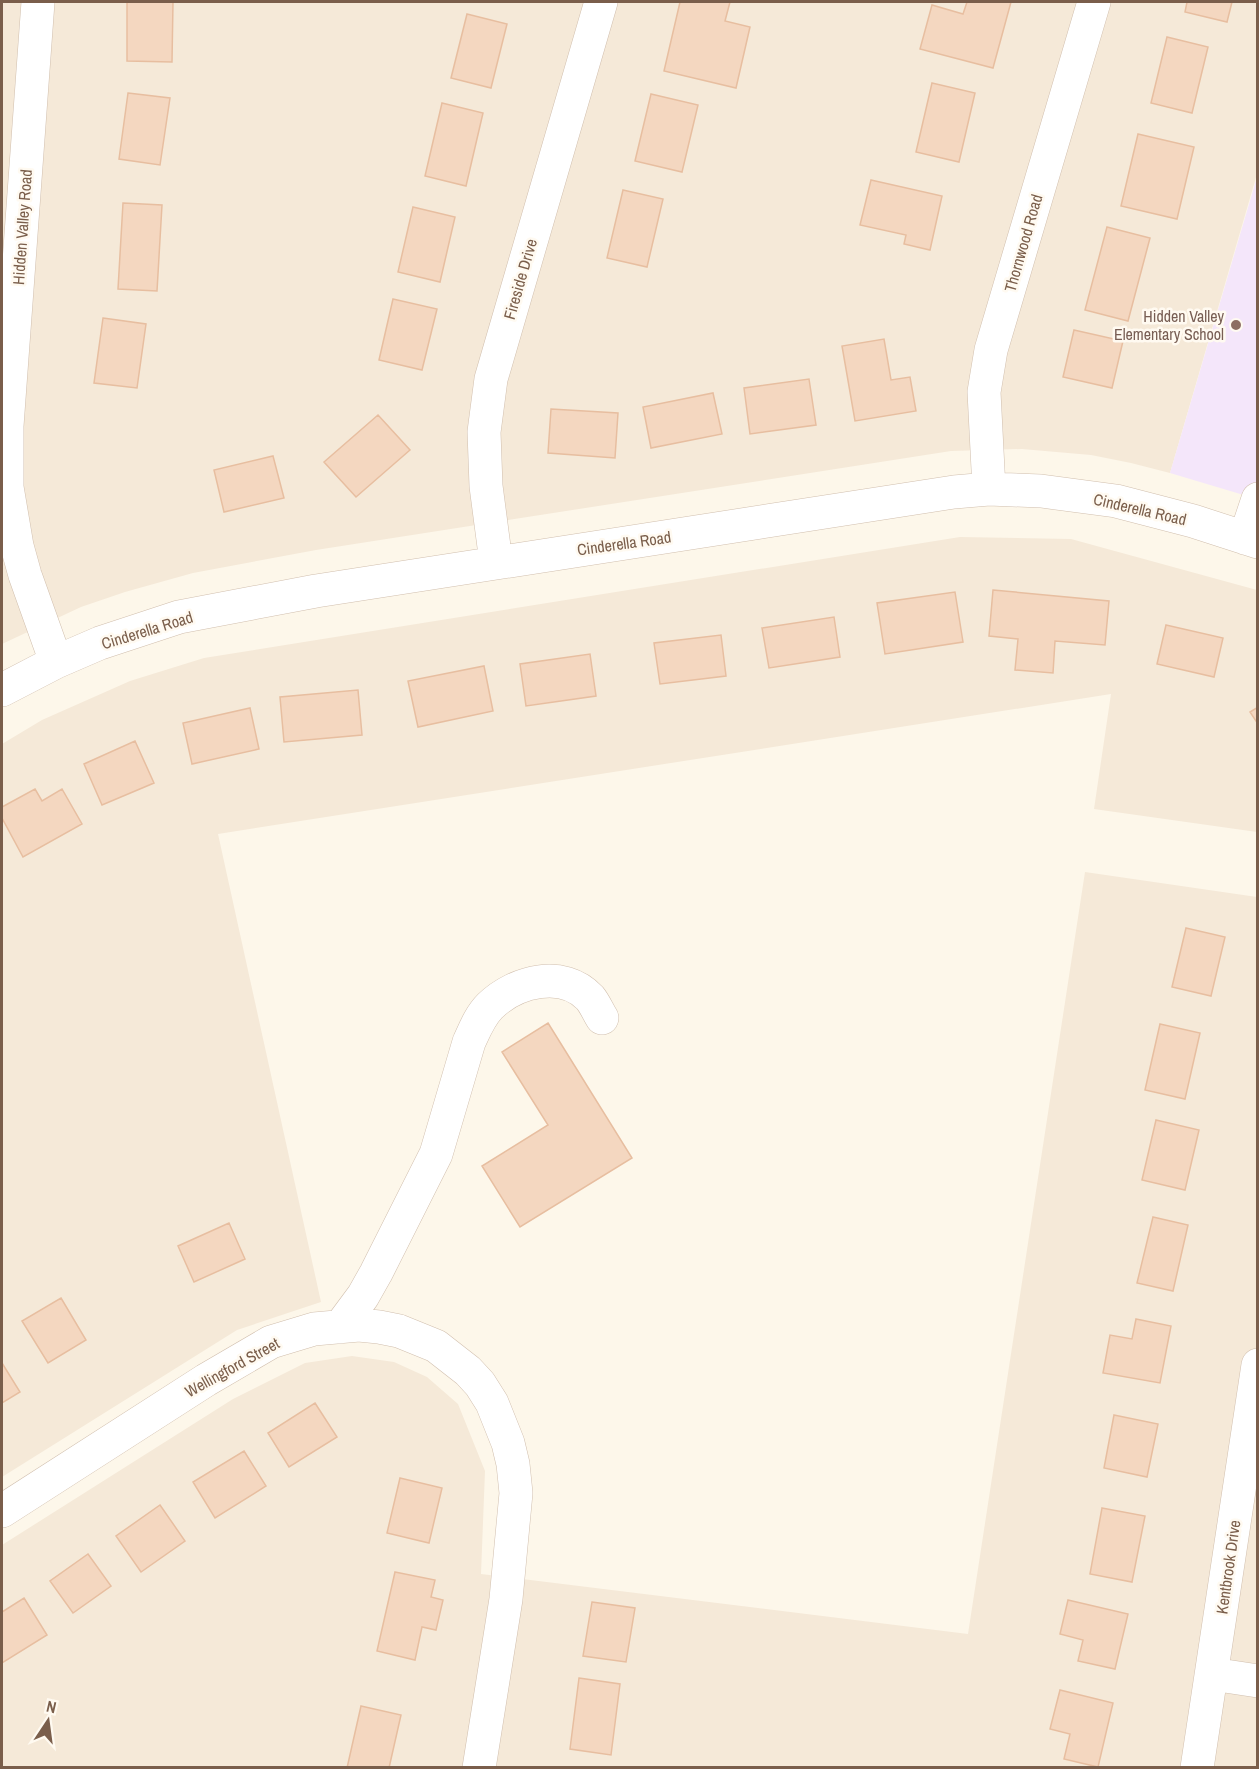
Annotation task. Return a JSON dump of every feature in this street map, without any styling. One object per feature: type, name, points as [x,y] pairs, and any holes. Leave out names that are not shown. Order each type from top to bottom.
[{"type":"street","name":"Hidden Valley Road","points":[[38,2],[7,426],[7,487],[17,546],[25,575],[56,662]]},
{"type":"street","name":"Fireside Drive","points":[[496,562],[486,486],[484,432],[491,379],[601,2]]},
{"type":"street","name":"Thornwood Road","points":[[989,489],[984,392],[991,350],[1094,2]]},
{"type":"street","name":"Cinderella Road","points":[[2,690],[56,662],[100,643],[179,617],[316,591],[954,492],[989,489],[1041,491],[1116,501],[1193,521],[1251,540]]},
{"type":"street","points":[[1251,540],[1257,499]]},
{"type":"street","points":[[340,1327],[363,1296],[376,1273],[436,1154],[469,1042],[477,1024],[490,1007],[505,994],[521,985],[557,981],[577,988],[590,999],[602,1018]]},
{"type":"street","name":"Wellingford Street","points":[[2,1511],[206,1380],[271,1342],[314,1329],[358,1325],[399,1331],[436,1346],[468,1371],[492,1403],[508,1443],[516,1493],[506,1599],[479,1767]]},
{"type":"street","name":"Kentbrook Drive","points":[[1197,1767],[1257,1365]]},
{"type":"street","points":[[1212,1674],[1257,1681]]},
{"type":"shaded area","points":[[2,2],[1257,2],[1257,174],[1170,473],[1091,455],[1022,449],[951,451],[316,550],[193,573],[81,607],[2,644]]},
{"type":"shaded area","name":"Hidden Valley Elementary School","points":[[1257,177],[1257,499],[1170,473]]},
{"type":"shaded area","points":[[960,537],[1071,539],[1257,590],[1257,832],[1094,809],[1111,694],[218,834],[321,1302],[237,1330],[2,1477],[2,744],[42,720],[130,681],[204,658]]},
{"type":"shaded area","points":[[1085,872],[1257,897],[1257,1767],[2,1768],[2,1545],[233,1399],[305,1363],[352,1356],[394,1362],[427,1377],[458,1404],[485,1471],[481,1574],[968,1634]]},
{"type":"building","points":[[127,2],[173,2],[172,62],[127,61]]},
{"type":"building","points":[[680,2],[730,2],[725,21],[750,27],[736,88],[664,71]]},
{"type":"building","points":[[967,2],[1011,2],[993,68],[920,49],[932,5],[963,14]]},
{"type":"building","points":[[1187,2],[1232,2],[1227,22],[1185,12]]},
{"type":"building","points":[[467,14],[507,24],[491,88],[451,78]]},
{"type":"building","points":[[1167,37],[1208,47],[1192,113],[1151,103]]},
{"type":"building","points":[[932,83],[975,93],[959,162],[916,152]]},
{"type":"building","points":[[128,93],[170,98],[160,165],[119,159]]},
{"type":"building","points":[[651,94],[698,105],[682,172],[635,161]]},
{"type":"building","points":[[442,103],[483,113],[466,186],[425,176]]},
{"type":"building","points":[[1138,134],[1194,147],[1177,219],[1121,206]]},
{"type":"building","points":[[871,180],[942,196],[930,250],[904,244],[906,235],[860,225]]},
{"type":"building","points":[[623,190],[663,199],[647,267],[607,258]]},
{"type":"building","points":[[123,203],[162,205],[157,291],[118,289]]},
{"type":"building","points":[[413,207],[455,217],[440,282],[398,272]]},
{"type":"building","points":[[1107,227],[1150,238],[1128,321],[1085,310]]},
{"type":"building","points":[[393,299],[437,309],[422,370],[379,360]]},
{"type":"building","points":[[103,318],[146,324],[137,388],[94,383]]},
{"type":"building","points":[[1074,330],[1123,341],[1112,388],[1063,377]]},
{"type":"building","points":[[884,339],[891,380],[910,377],[916,411],[855,421],[842,346]]},
{"type":"building","points":[[809,379],[816,425],[750,434],[744,388]]},
{"type":"building","points":[[713,393],[722,434],[651,448],[643,407]]},
{"type":"building","points":[[551,409],[618,413],[615,458],[548,453]]},
{"type":"building","points":[[378,415],[410,450],[356,497],[324,462]]},
{"type":"building","points":[[273,456],[284,498],[224,512],[214,470]]},
{"type":"building","points":[[993,590],[1109,601],[1105,645],[1055,641],[1053,673],[1015,670],[1018,639],[989,636]]},
{"type":"building","points":[[955,592],[963,642],[885,654],[877,603]]},
{"type":"building","points":[[834,617],[840,657],[769,668],[762,628]]},
{"type":"building","points":[[1166,625],[1223,638],[1214,677],[1157,664]]},
{"type":"building","points":[[721,635],[726,676],[660,684],[654,643]]},
{"type":"building","points":[[590,654],[596,696],[526,706],[520,664]]},
{"type":"building","points":[[484,666],[493,711],[418,727],[408,681]]},
{"type":"building","points":[[358,690],[362,735],[284,742],[280,697]]},
{"type":"building","points":[[1258,707],[1258,724],[1250,712]]},
{"type":"building","points":[[250,708],[259,749],[192,764],[183,723]]},
{"type":"building","points":[[135,741],[154,783],[102,805],[84,764]]},
{"type":"building","points":[[35,789],[42,801],[62,789],[82,824],[23,857],[2,818],[2,807]]},
{"type":"building","points":[[1186,928],[1225,937],[1211,996],[1172,987]]},
{"type":"building","points":[[548,1023],[632,1158],[520,1227],[482,1166],[548,1125],[502,1052]]},
{"type":"building","points":[[1160,1024],[1200,1033],[1185,1099],[1145,1090]]},
{"type":"building","points":[[1156,1120],[1199,1130],[1185,1190],[1142,1180]]},
{"type":"building","points":[[1153,1217],[1188,1225],[1173,1291],[1137,1283]]},
{"type":"building","points":[[229,1223],[245,1259],[194,1282],[178,1246]]},
{"type":"building","points":[[61,1298],[86,1340],[48,1363],[22,1321]]},
{"type":"building","points":[[1136,1319],[1171,1326],[1160,1383],[1103,1373],[1110,1335],[1132,1339]]},
{"type":"building","points":[[2,1363],[20,1392],[2,1403]]},
{"type":"building","points":[[315,1403],[337,1437],[289,1467],[268,1433]]},
{"type":"building","points":[[1114,1415],[1158,1424],[1147,1477],[1104,1468]]},
{"type":"building","points":[[244,1451],[266,1486],[215,1518],[193,1482]]},
{"type":"building","points":[[400,1478],[442,1488],[429,1543],[387,1533]]},
{"type":"building","points":[[160,1505],[185,1541],[141,1572],[116,1536]]},
{"type":"building","points":[[1102,1508],[1145,1516],[1132,1582],[1090,1574]]},
{"type":"building","points":[[88,1554],[111,1586],[73,1613],[50,1581]]},
{"type":"building","points":[[395,1572],[435,1580],[431,1597],[443,1600],[436,1630],[422,1627],[415,1660],[377,1651]]},
{"type":"building","points":[[24,1598],[47,1635],[2,1663],[2,1612]]},
{"type":"building","points":[[1068,1600],[1128,1614],[1115,1669],[1078,1661],[1083,1640],[1060,1634]]},
{"type":"building","points":[[592,1602],[635,1608],[626,1662],[583,1656]]},
{"type":"building","points":[[579,1678],[620,1684],[611,1755],[570,1749]]},
{"type":"building","points":[[1060,1690],[1113,1703],[1098,1767],[1064,1759],[1070,1734],[1050,1729]]},
{"type":"building","points":[[361,1706],[401,1715],[389,1768],[347,1768]]},
{"type":"place","name":"Hidden Valley Elementary School","points":[[1236,325]]}]
